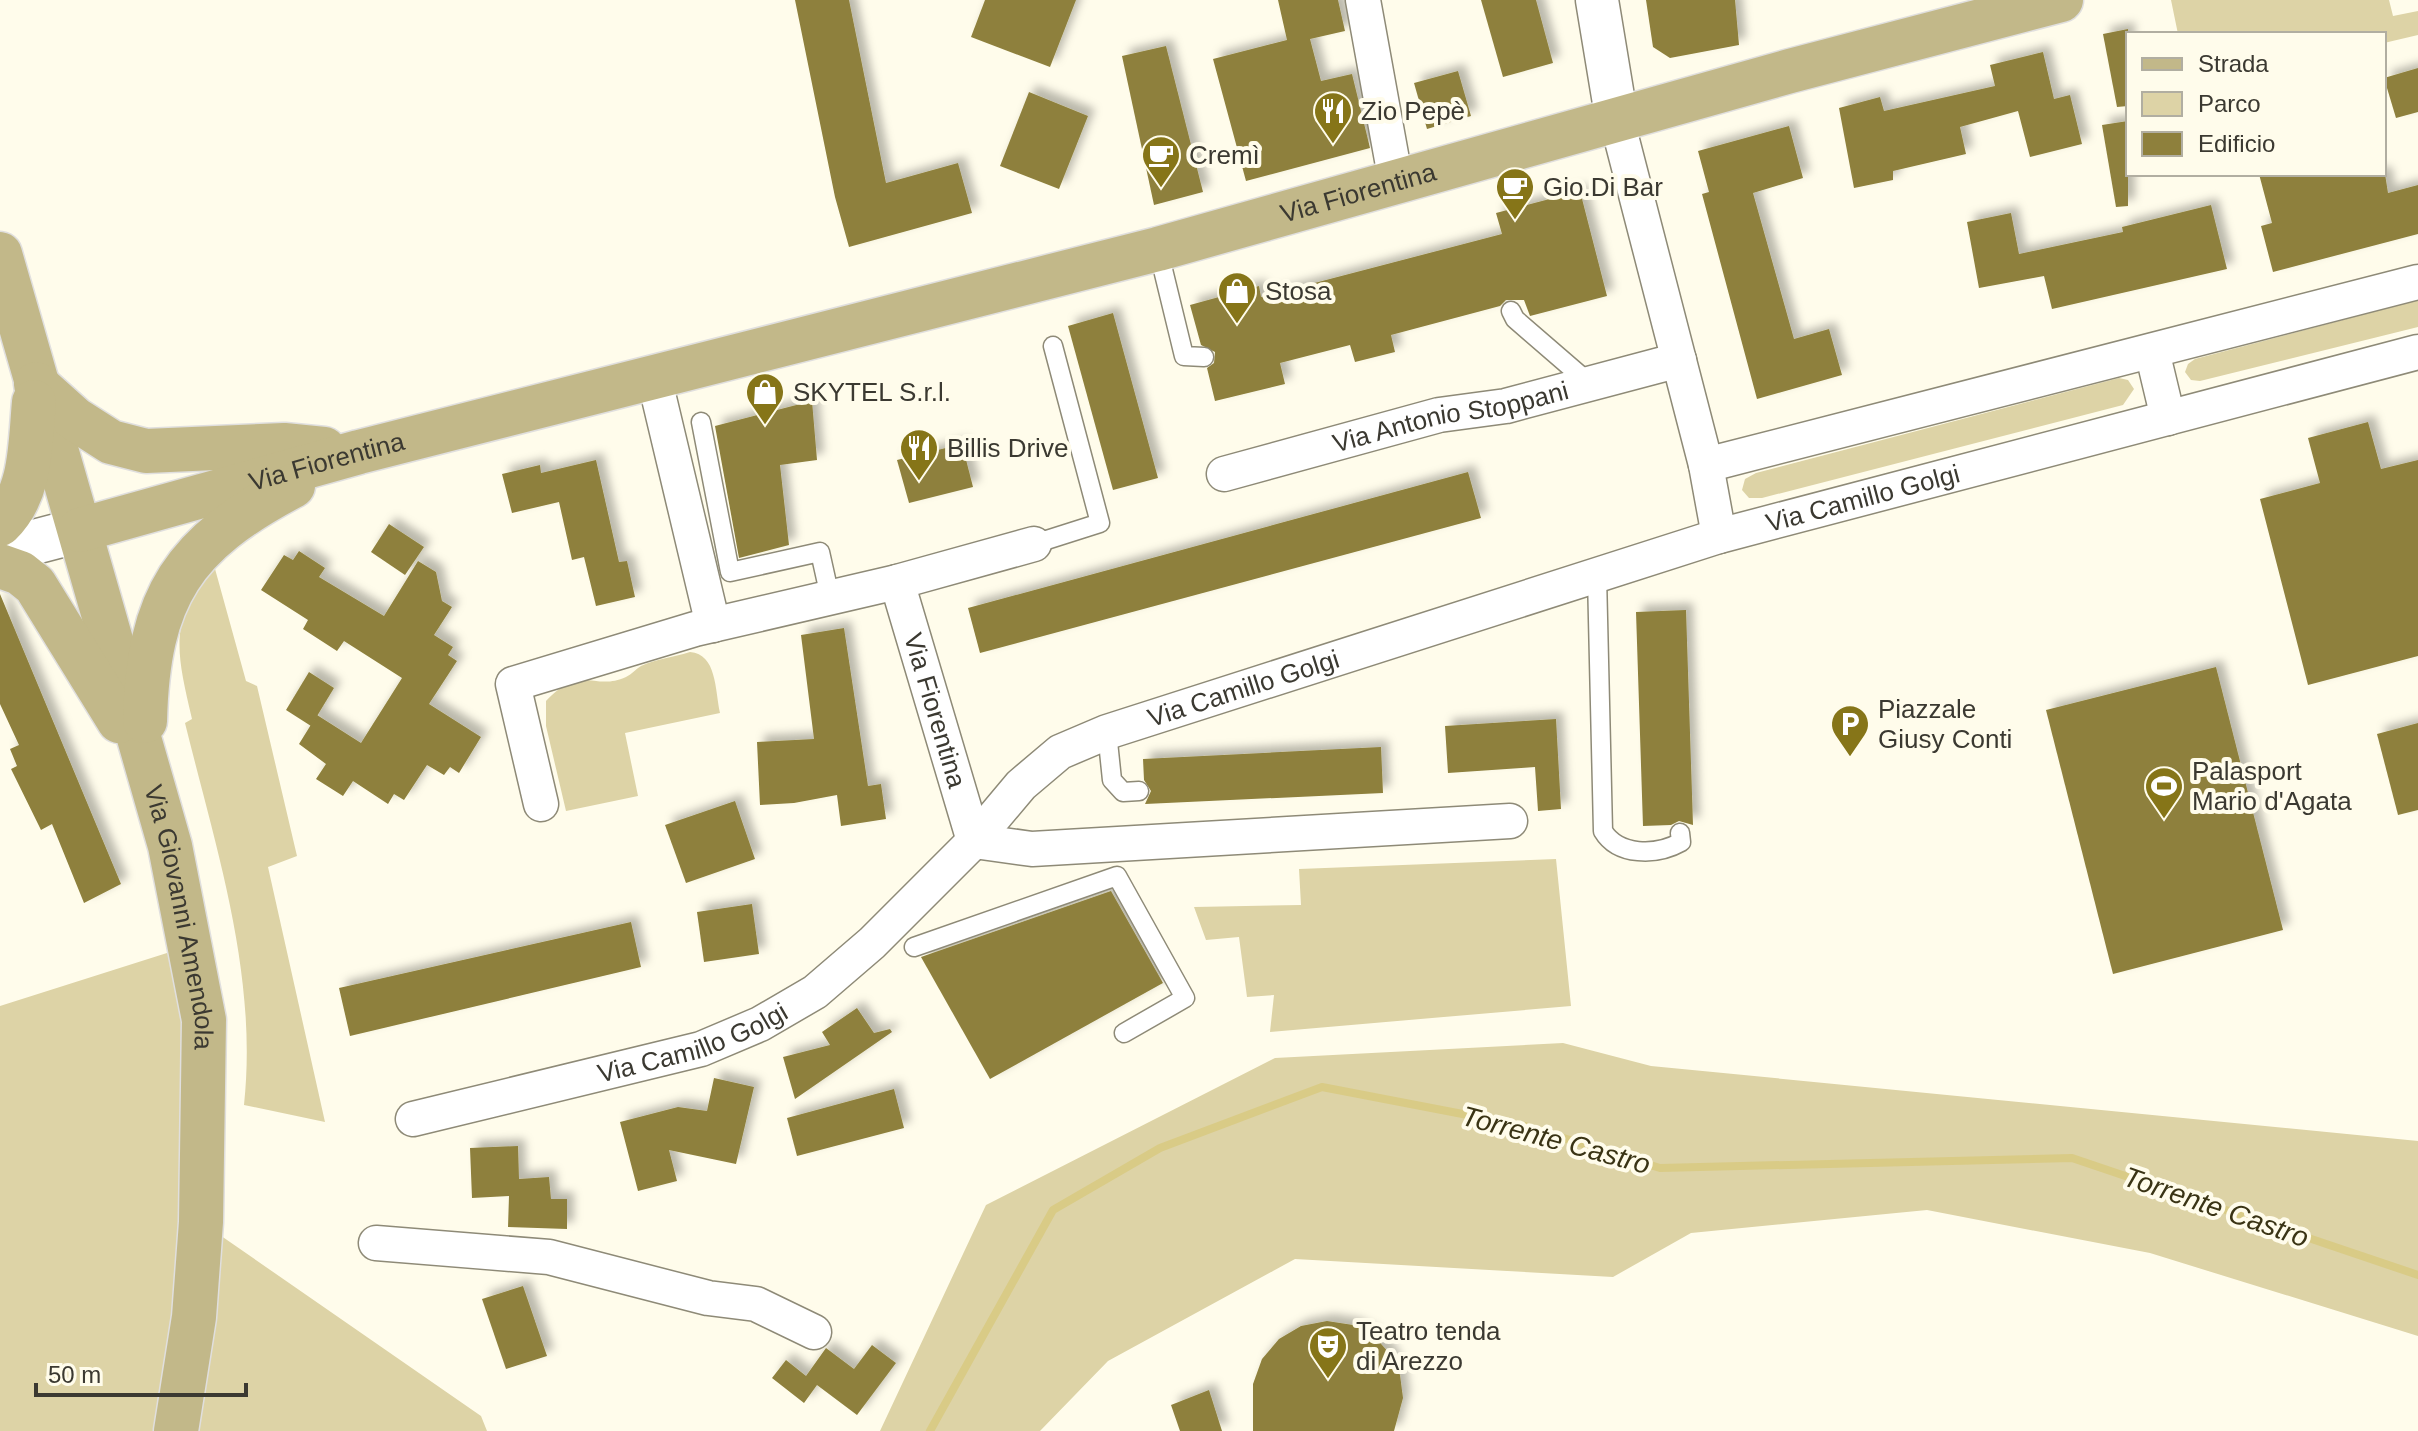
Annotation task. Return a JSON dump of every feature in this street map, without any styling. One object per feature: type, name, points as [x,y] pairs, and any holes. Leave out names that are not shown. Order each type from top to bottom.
[{"type":"main road","name":"Via Fiorentina","points":[[2,518],[80,530],[359,452],[1158,249],[2061,0]]},
{"type":"main road","name":"Via Giovanni Amendola","points":[[0,254],[170,846],[204,1020],[201,1222],[194,1317],[176,1431]]},
{"type":"main road","points":[[36,384],[75,419],[111,442],[146,451],[284,445],[359,452]]},
{"type":"main road","points":[[2,518],[17,505],[27,474],[36,384]]},
{"type":"main road","points":[[144,760],[146,673],[164,599],[189,560],[220,530],[264,501],[359,452]]},
{"type":"main road","points":[[0,566],[20,573],[35,585],[144,760]]},
{"type":"main road","name":"Via Giovanni Amendola","points":[[194,1317],[199,1431]]},
{"type":"street","points":[[1363,0],[1396,182]]},
{"type":"street","points":[[1597,0],[1617,121],[1706,465],[1719,536]]},
{"type":"street","points":[[1706,465],[2418,282]]},
{"type":"street","points":[[2152,351],[2168,418]]},
{"type":"street","name":"Via Camillo Golgi","points":[[413,1119],[701,1049],[760,1024],[815,992],[872,943],[974,841],[1021,785],[1060,752],[1107,732],[1719,536],[2418,352]]},
{"type":"street","name":"Via Antonio Stoppani","points":[[1224,474],[1439,415],[1506,406],[1679,360]]},
{"type":"street","points":[[654,377],[710,547],[713,625]]},
{"type":"street","points":[[541,804],[513,684],[713,625],[897,582],[1034,544]]},
{"type":"street","name":"Via Fiorentina","points":[[897,582],[974,841]]},
{"type":"street","points":[[974,841],[1032,849],[1510,821]]},
{"type":"street","points":[[376,1243],[549,1257],[708,1298],[756,1304],[814,1332]]},
{"type":"lane","points":[[1158,249],[1184,356],[1204,357]]},
{"type":"lane","points":[[1511,311],[1515,319],[1589,383]]},
{"type":"lane","points":[[1034,544],[1100,523],[1053,346]]},
{"type":"lane","points":[[701,422],[710,547],[730,572],[820,552],[830,597]]},
{"type":"lane","points":[[1597,576],[1603,831],[1611,845],[1625,850],[1670,848],[1681,842],[1680,833]]},
{"type":"lane","points":[[1107,732],[1112,780],[1123,792],[1139,791]]},
{"type":"lane","points":[[914,947],[1117,876],[1185,998],[1124,1033]]},
{"type":"green space","points":[[2171,0],[2389,0],[2393,16],[2418,11],[2418,35],[2386,43],[2386,32],[2178,32]]},
{"type":"green space","points":[[2418,300],[2418,327],[2200,381],[2191,380],[2185,372],[2188,364],[2195,359]]},
{"type":"green space","points":[[2119,378],[2128,380],[2134,389],[2123,405],[1762,498],[1749,498],[1742,490],[1745,479],[1756,473]]},
{"type":"green space","points":[[212,558],[246,681],[257,686],[297,856],[268,867],[325,1122],[244,1105],[247,1056],[240,960],[221,865],[185,723],[192,719],[180,653],[180,636],[189,601]]},
{"type":"green space","points":[[690,652],[699,654],[710,666],[720,713],[625,733],[638,796],[566,811],[546,726],[546,701],[569,683],[578,680],[615,681],[641,666]]},
{"type":"green space","points":[[1556,859],[1571,1006],[1270,1032],[1274,995],[1247,997],[1239,937],[1206,940],[1194,907],[1301,905],[1299,869]]},
{"type":"green space","points":[[189,946],[201,1222],[481,1416],[487,1431],[0,1431],[0,1006]]},
{"type":"green space","points":[[1563,1043],[1651,1066],[2418,1141],[2418,1336],[2150,1253],[1927,1210],[1691,1233],[1613,1277],[1295,1259],[1108,1361],[1040,1431],[880,1431],[986,1205],[1275,1058]]},
{"type":"building","points":[[795,0],[849,0],[886,183],[958,163],[972,213],[849,247],[835,197]]},
{"type":"building","points":[[985,0],[1076,0],[1050,67],[971,37]]},
{"type":"building","points":[[1278,0],[1338,0],[1345,31],[1310,39],[1321,81],[1352,74],[1370,148],[1246,181],[1213,59],[1287,40]]},
{"type":"building","points":[[1481,0],[1536,0],[1553,63],[1503,77]]},
{"type":"building","points":[[1646,0],[1735,0],[1739,45],[1670,58],[1653,47]]},
{"type":"building","points":[[2128,29],[2126,106],[2117,107],[2103,34]]},
{"type":"building","points":[[1166,46],[1203,192],[1154,205],[1122,56]]},
{"type":"building","points":[[2043,52],[2054,99],[2070,95],[2082,144],[2030,157],[2018,111],[1960,127],[1966,154],[1893,171],[1893,180],[1854,188],[1839,108],[1880,97],[1884,111],[1995,86],[1990,65]]},
{"type":"building","points":[[2418,68],[2418,112],[2396,118],[2386,77]]},
{"type":"building","points":[[1458,71],[1471,116],[1427,129],[1414,83]]},
{"type":"building","points":[[1029,92],[1088,116],[1059,189],[1000,166]]},
{"type":"building","points":[[2126,121],[2128,206],[2116,207],[2102,125]]},
{"type":"building","points":[[1789,126],[1803,178],[1753,193],[1794,339],[1829,329],[1842,375],[1757,399],[1702,194],[1709,192],[1698,151]]},
{"type":"building","points":[[2260,176],[2385,176],[2388,193],[2418,185],[2418,234],[2273,272],[2261,226],[2272,223]]},
{"type":"building","points":[[1580,191],[1607,296],[1530,316],[1524,300],[1506,300],[1500,306],[1391,335],[1395,352],[1355,362],[1350,345],[1280,363],[1285,384],[1215,401],[1207,368],[1214,363],[1215,352],[1201,345],[1190,305],[1259,286],[1261,297],[1502,234],[1496,213]]},
{"type":"building","points":[[2211,205],[2227,269],[2052,309],[2044,276],[1979,288],[1967,222],[2011,213],[2019,254],[2123,232],[2122,227]]},
{"type":"building","points":[[1113,313],[1158,478],[1113,490],[1068,326]]},
{"type":"building","points":[[812,401],[817,460],[780,465],[789,545],[739,558],[715,426]]},
{"type":"building","points":[[2368,422],[2381,469],[2418,460],[2418,656],[2308,685],[2260,499],[2320,483],[2308,438]]},
{"type":"building","points":[[962,444],[973,487],[909,503],[897,460]]},
{"type":"building","points":[[596,460],[619,562],[627,561],[635,597],[596,606],[584,557],[572,560],[559,502],[512,513],[502,474],[540,465],[541,473]]},
{"type":"building","points":[[1468,472],[1481,518],[980,653],[968,608]]},
{"type":"building","points":[[389,524],[424,547],[405,575],[371,552]]},
{"type":"building","points":[[299,551],[325,568],[319,577],[384,616],[418,561],[436,572],[442,601],[452,607],[434,635],[453,647],[448,655],[457,661],[429,704],[481,737],[459,773],[450,767],[444,775],[427,765],[404,800],[394,794],[388,804],[353,781],[343,796],[316,779],[326,764],[299,744],[317,715],[361,743],[402,678],[344,641],[337,651],[303,629],[308,620],[261,590],[284,555],[293,560]]},
{"type":"building","points":[[0,594],[121,884],[84,903],[52,824],[41,830],[11,769],[17,766],[10,749],[19,745],[0,704]]},
{"type":"building","points":[[1686,610],[1693,825],[1679,821],[1671,825],[1643,826],[1636,612]]},
{"type":"building","points":[[844,628],[868,786],[881,784],[886,819],[841,826],[837,795],[760,805],[757,742],[814,739],[801,635]]},
{"type":"building","name":"Palasport Mario d'Agata","points":[[2216,667],[2283,930],[2113,974],[2046,710]]},
{"type":"building","points":[[309,672],[334,688],[311,726],[286,710]]},
{"type":"building","points":[[1556,719],[1561,809],[1538,811],[1535,767],[1448,773],[1445,726]]},
{"type":"building","points":[[2418,723],[2418,810],[2398,815],[2377,734]]},
{"type":"building","points":[[1381,747],[1383,793],[1145,804],[1151,791],[1144,780],[1143,759]]},
{"type":"building","points":[[735,801],[755,859],[686,883],[665,825]]},
{"type":"building","points":[[1111,891],[1163,983],[990,1079],[921,957]]},
{"type":"building","points":[[752,904],[759,954],[704,962],[697,912]]},
{"type":"building","points":[[631,922],[641,967],[350,1036],[339,988]]},
{"type":"building","points":[[857,1008],[874,1033],[890,1029],[892,1032],[795,1099],[783,1057],[830,1045],[822,1032]]},
{"type":"building","points":[[714,1078],[754,1087],[736,1164],[669,1150],[677,1181],[638,1191],[620,1122],[678,1107],[707,1111]]},
{"type":"building","points":[[894,1089],[904,1128],[797,1156],[787,1118]]},
{"type":"building","points":[[518,1146],[519,1179],[549,1177],[551,1199],[567,1199],[567,1229],[508,1227],[509,1196],[472,1198],[470,1148]]},
{"type":"building","points":[[523,1286],[547,1356],[506,1369],[482,1299]]},
{"type":"building","name":"Teatro tenda di Arezzo","points":[[1327,1321],[1353,1325],[1374,1336],[1390,1354],[1400,1375],[1403,1398],[1394,1431],[1253,1431],[1253,1384],[1262,1359],[1279,1339],[1301,1326]]},
{"type":"building","points":[[872,1345],[896,1363],[857,1415],[817,1385],[804,1403],[772,1378],[786,1360],[806,1376],[826,1348],[854,1369]]},
{"type":"building","points":[[1209,1390],[1222,1431],[1180,1431],[1171,1405]]},
{"type":"waterway","name":"Torrente Castro","points":[[930,1431],[1053,1210],[1160,1148],[1322,1087],[1525,1126],[1660,1168],[2072,1158],[2418,1275]]},
{"type":"place","name":"Zio Pepè","points":[[1333,145]]},
{"type":"place","name":"Cremì","points":[[1161,189]]},
{"type":"place","name":"Gio.Di Bar","points":[[1515,221]]},
{"type":"place","name":"Stosa","points":[[1237,325]]},
{"type":"place","name":"SKYTEL S.r.l.","points":[[765,426]]},
{"type":"place","name":"Billis Drive","points":[[919,482]]},
{"type":"place","name":"Piazzale Giusy Conti","points":[[1850,758]]},
{"type":"place","name":"Palasport Mario d'Agata","points":[[2164,820]]},
{"type":"place","name":"Teatro tenda di Arezzo","points":[[1328,1380]]}]
